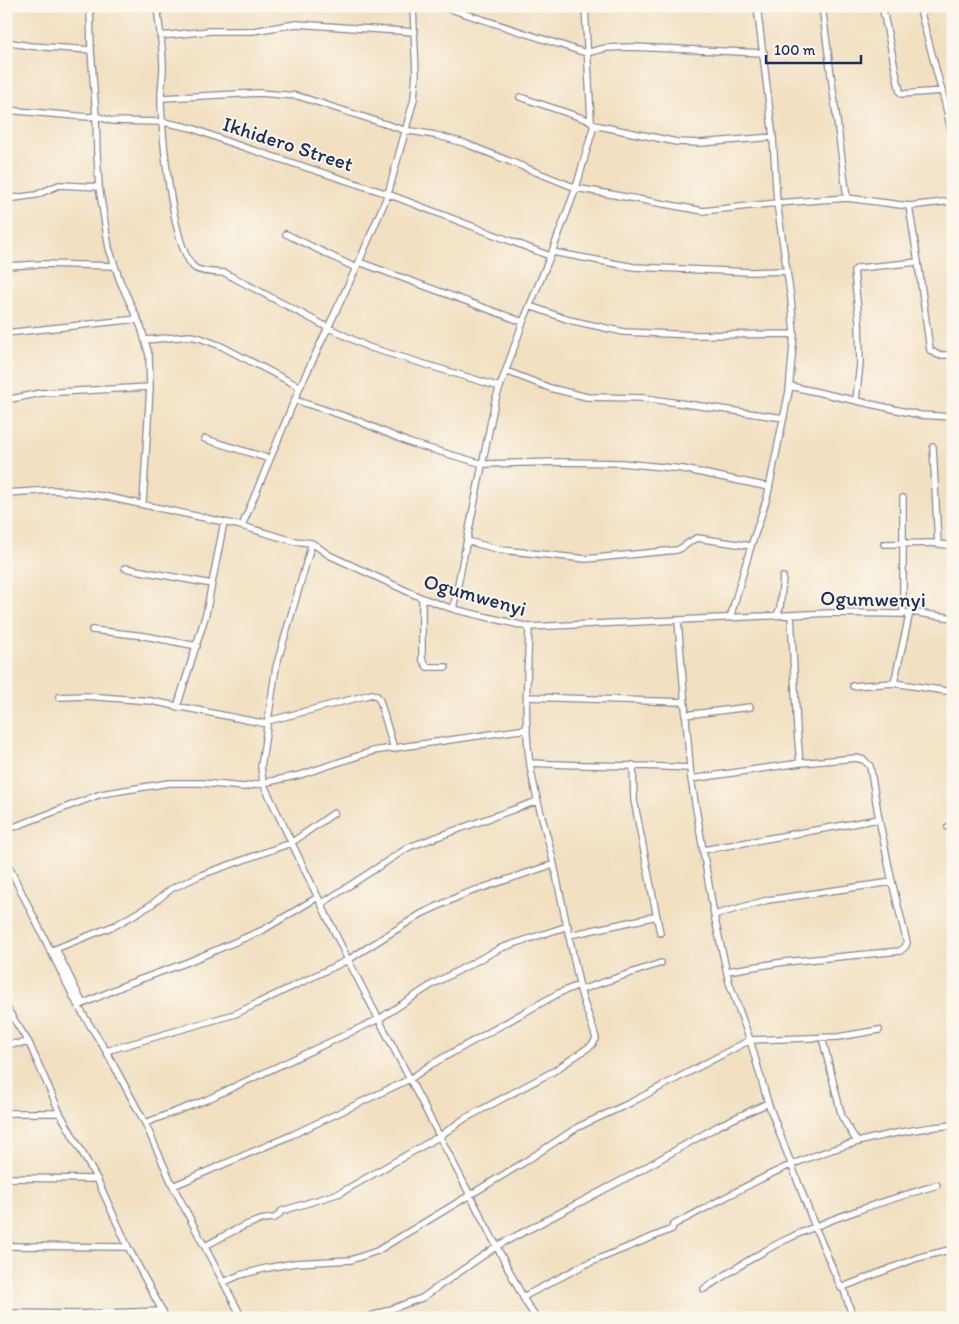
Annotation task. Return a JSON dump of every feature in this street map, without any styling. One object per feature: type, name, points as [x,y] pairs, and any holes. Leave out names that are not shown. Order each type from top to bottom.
[{"type":"street","points":[[90,6],[99,187],[114,266],[138,319],[149,355],[150,386],[143,503]]},
{"type":"street","points":[[157,6],[163,67],[161,98],[167,174],[181,244],[193,265],[197,269],[225,273],[327,328],[368,347],[500,387]]},
{"type":"street","points":[[242,526],[300,387],[359,262],[388,194],[414,99],[416,74],[413,6]]},
{"type":"street","points":[[441,6],[586,53],[606,48],[631,47],[764,53]]},
{"type":"street","points":[[453,609],[492,417],[500,387],[523,322],[576,188],[592,123],[586,53],[585,6]]},
{"type":"street","points":[[730,618],[769,487],[790,386],[794,334],[777,203],[773,137],[757,6]]},
{"type":"street","points":[[822,6],[847,198]]},
{"type":"street","points":[[919,6],[953,139]]},
{"type":"street","points":[[883,10],[900,92],[902,94],[942,91]]},
{"type":"street","points":[[160,36],[210,31],[253,31],[296,24],[415,32]]},
{"type":"street","points":[[6,42],[30,46],[92,50]]},
{"type":"street","points":[[161,98],[260,93],[298,96],[404,130],[436,135],[464,143],[576,188],[703,210],[847,198],[909,206],[953,201]]},
{"type":"street","points":[[520,98],[592,123],[677,142],[700,143],[773,137]]},
{"type":"street","points":[[945,103],[953,102]]},
{"type":"street","name":"Ikhidero Street","points":[[6,110],[88,117],[96,116],[112,121],[163,122],[192,128],[228,142],[388,194],[551,254],[634,267],[750,272],[787,271]]},
{"type":"street","points":[[6,199],[36,195],[59,185],[99,187]]},
{"type":"street","points":[[909,206],[930,350],[938,355],[953,354]]},
{"type":"street","points":[[286,234],[356,268]]},
{"type":"street","points":[[359,262],[523,322]]},
{"type":"street","points":[[856,400],[860,364],[859,321],[854,271],[858,268],[918,262]]},
{"type":"street","points":[[6,266],[43,264],[114,266]]},
{"type":"street","points":[[530,306],[569,320],[624,332],[695,335],[794,334]]},
{"type":"street","points":[[6,333],[138,319]]},
{"type":"street","points":[[145,340],[190,336],[208,340],[300,387]]},
{"type":"street","points":[[506,372],[550,388],[587,397],[644,398],[784,418]]},
{"type":"street","points":[[6,400],[41,393],[150,386]]},
{"type":"street","points":[[790,386],[920,415],[953,417]]},
{"type":"street","points":[[295,400],[359,421],[410,443],[483,464],[622,463],[683,469],[769,487]]},
{"type":"street","points":[[205,439],[270,459]]},
{"type":"street","points":[[933,447],[938,544]]},
{"type":"street","name":"Ogumwenyi","points":[[6,493],[53,490],[103,496],[143,503],[242,526],[293,541],[312,543],[329,555],[422,598],[453,609],[529,627],[832,613],[904,614],[910,612],[953,618]]},
{"type":"street","points":[[903,498],[904,614]]},
{"type":"street","points":[[177,707],[197,646],[224,522]]},
{"type":"street","points":[[467,541],[501,550],[586,559],[677,550],[685,547],[690,541],[697,538],[751,546]]},
{"type":"street","points":[[312,543],[276,667],[261,767],[262,783],[348,960],[523,1297],[536,1318]]},
{"type":"street","points":[[884,544],[904,543],[953,546]]},
{"type":"street","points":[[125,568],[212,584]]},
{"type":"street","points":[[777,615],[780,608],[783,577]]},
{"type":"street","points":[[422,598],[422,659],[427,667],[446,667]]},
{"type":"street","points":[[894,683],[910,612]]},
{"type":"street","points":[[791,614],[796,729],[800,763]]},
{"type":"street","points":[[678,621],[691,779],[714,915],[729,982],[750,1040],[768,1103],[816,1227],[841,1288],[843,1287],[853,1318]]},
{"type":"street","points":[[205,1246],[263,1218],[275,1218],[282,1211],[340,1193],[440,1136],[464,1119],[554,1071],[592,1044],[596,1038],[580,988],[570,934],[537,801],[530,764],[527,729],[529,627]]},
{"type":"street","points":[[92,630],[144,636],[197,646]]},
{"type":"street","points":[[853,686],[894,683],[953,692]]},
{"type":"street","points":[[59,697],[86,696],[151,701],[268,722],[372,694],[377,696],[380,701],[394,749]]},
{"type":"street","points":[[527,697],[684,702]]},
{"type":"street","points":[[685,715],[750,707]]},
{"type":"street","points":[[6,830],[101,794],[169,783],[202,783],[244,787],[300,775],[373,751],[527,729]]},
{"type":"street","points":[[691,779],[800,763],[856,758],[864,760],[870,766],[892,882],[907,943],[900,951],[784,962],[727,971]]},
{"type":"street","points":[[530,764],[633,765],[690,768]]},
{"type":"street","points":[[633,765],[634,800],[660,933]]},
{"type":"street","points":[[321,904],[409,847],[537,801]]},
{"type":"street","points":[[53,950],[116,925],[151,905],[171,889],[291,843],[334,813]]},
{"type":"street","points":[[703,850],[879,819]]},
{"type":"street","points":[[6,861],[80,1005],[145,1123],[173,1186],[242,1318]]},
{"type":"street","points":[[106,1051],[235,1014],[348,960],[420,914],[464,894],[554,864]]},
{"type":"street","points":[[714,915],[768,900],[892,882]]},
{"type":"street","points":[[80,1005],[124,985],[188,962],[263,930],[318,898]]},
{"type":"street","points":[[570,934],[657,916]]},
{"type":"street","points":[[145,1123],[206,1100],[379,1019],[433,984],[501,948],[568,926]]},
{"type":"street","points":[[173,1186],[292,1135],[410,1079],[432,1064],[551,998],[661,964]]},
{"type":"street","points":[[6,1007],[29,1044],[60,1113],[98,1179],[128,1247],[166,1318]]},
{"type":"street","points":[[224,1282],[240,1275],[276,1266],[351,1260],[377,1251],[578,1127],[630,1103],[750,1040],[838,1037],[879,1030]]},
{"type":"street","points":[[822,1037],[842,1117],[857,1142]]},
{"type":"street","points":[[6,1044],[29,1044]]},
{"type":"street","points":[[366,1318],[422,1298],[497,1246],[632,1175],[720,1125],[768,1103]]},
{"type":"street","points":[[6,1113],[60,1113]]},
{"type":"street","points":[[523,1297],[584,1265],[672,1229],[673,1225],[793,1164],[857,1142],[897,1132],[953,1125]]},
{"type":"street","points":[[6,1178],[98,1179]]},
{"type":"street","points":[[704,1289],[782,1241],[885,1201],[937,1185]]},
{"type":"street","points":[[6,1246],[128,1247]]},
{"type":"street","points":[[843,1287],[909,1261],[953,1249]]},
{"type":"street","points":[[6,1313],[75,1314],[163,1311]]},
{"type":"street","points":[[946,1318],[953,1315]]}]
